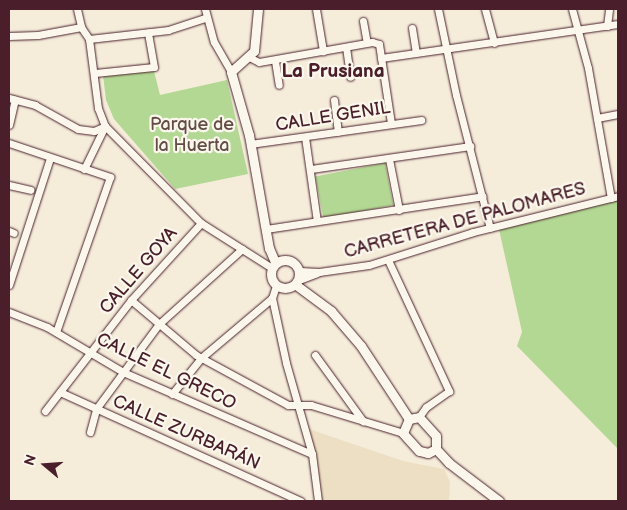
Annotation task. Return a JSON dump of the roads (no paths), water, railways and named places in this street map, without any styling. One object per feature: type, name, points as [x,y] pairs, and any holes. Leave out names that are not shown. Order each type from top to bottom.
[{"type":"main road","points":[[258,9],[257,39],[249,57],[231,72],[250,144],[274,265],[271,276],[276,286],[284,289],[298,283]]},
{"type":"main road","points":[[274,265],[283,260],[294,262],[300,271],[298,283]]},
{"type":"main road","points":[[298,283],[331,312],[355,339],[419,451],[428,453],[436,449]]},
{"type":"main road","points":[[406,426],[419,417],[436,436],[436,449],[449,463],[499,501]]},
{"type":"street","points":[[77,9],[80,27],[89,39],[95,73],[98,108],[105,126],[201,223],[242,249],[274,265]]},
{"type":"street","points":[[205,9],[214,42],[231,72]]},
{"type":"street","points":[[316,9],[323,51]]},
{"type":"street","points":[[438,9],[445,50],[490,228]]},
{"type":"street","points":[[485,9],[494,43]]},
{"type":"street","points":[[572,9],[615,197]]},
{"type":"street","points":[[607,26],[609,9]]},
{"type":"street","points":[[89,39],[148,33],[206,18]]},
{"type":"street","points":[[363,21],[367,43]]},
{"type":"street","points":[[382,58],[618,24]]},
{"type":"street","points":[[9,36],[38,35],[80,27]]},
{"type":"street","points":[[412,28],[416,53]]},
{"type":"street","points":[[95,73],[154,67],[148,33]]},
{"type":"street","points":[[249,57],[259,62],[276,61],[367,43],[379,44],[391,123]]},
{"type":"street","points":[[346,47],[350,77]]},
{"type":"street","points":[[276,61],[279,85]]},
{"type":"street","points":[[9,125],[12,99],[35,105],[78,129],[94,131],[105,126]]},
{"type":"street","points":[[334,100],[338,132]]},
{"type":"street","points":[[597,118],[618,114]]},
{"type":"street","name":"CALLE GENIL","points":[[250,144],[421,120]]},
{"type":"street","points":[[84,169],[105,126]]},
{"type":"street","points":[[305,137],[317,221]]},
{"type":"street","points":[[9,143],[110,177],[56,332]]},
{"type":"street","points":[[311,169],[470,146]]},
{"type":"street","points":[[9,285],[50,158]]},
{"type":"street","points":[[389,158],[399,210]]},
{"type":"street","points":[[9,185],[30,190]]},
{"type":"street","points":[[266,229],[483,196]]},
{"type":"street","name":"CARRETERA DE PALOMARES","points":[[300,271],[319,272],[388,260],[490,228],[615,197]]},
{"type":"street","name":"CALLE GOYA","points":[[46,411],[131,300],[201,223]]},
{"type":"street","points":[[90,432],[96,409],[159,324],[242,249]]},
{"type":"street","points":[[388,260],[449,391],[426,407],[419,417]]},
{"type":"street","name":"CARRETERA DE PALOMARES","points":[[298,283],[319,272]]},
{"type":"street","points":[[172,394],[200,358],[272,298],[276,286]]},
{"type":"street","points":[[272,298],[298,406],[312,454],[318,501]]},
{"type":"street","points":[[131,300],[200,358],[288,405],[311,405],[393,430],[406,426]]},
{"type":"street","name":"CALLE EL GRECO","points":[[9,312],[56,332],[123,372],[312,454]]},
{"type":"street","points":[[315,355],[363,421]]},
{"type":"street","name":"CALLE ZURBARÁN","points":[[60,392],[300,501]]},
{"type":"district","name":"La Prusiana","points":[[333,72]]},
{"type":"park label","name":"Parque de la Huerta","points":[[192,136]]}]
